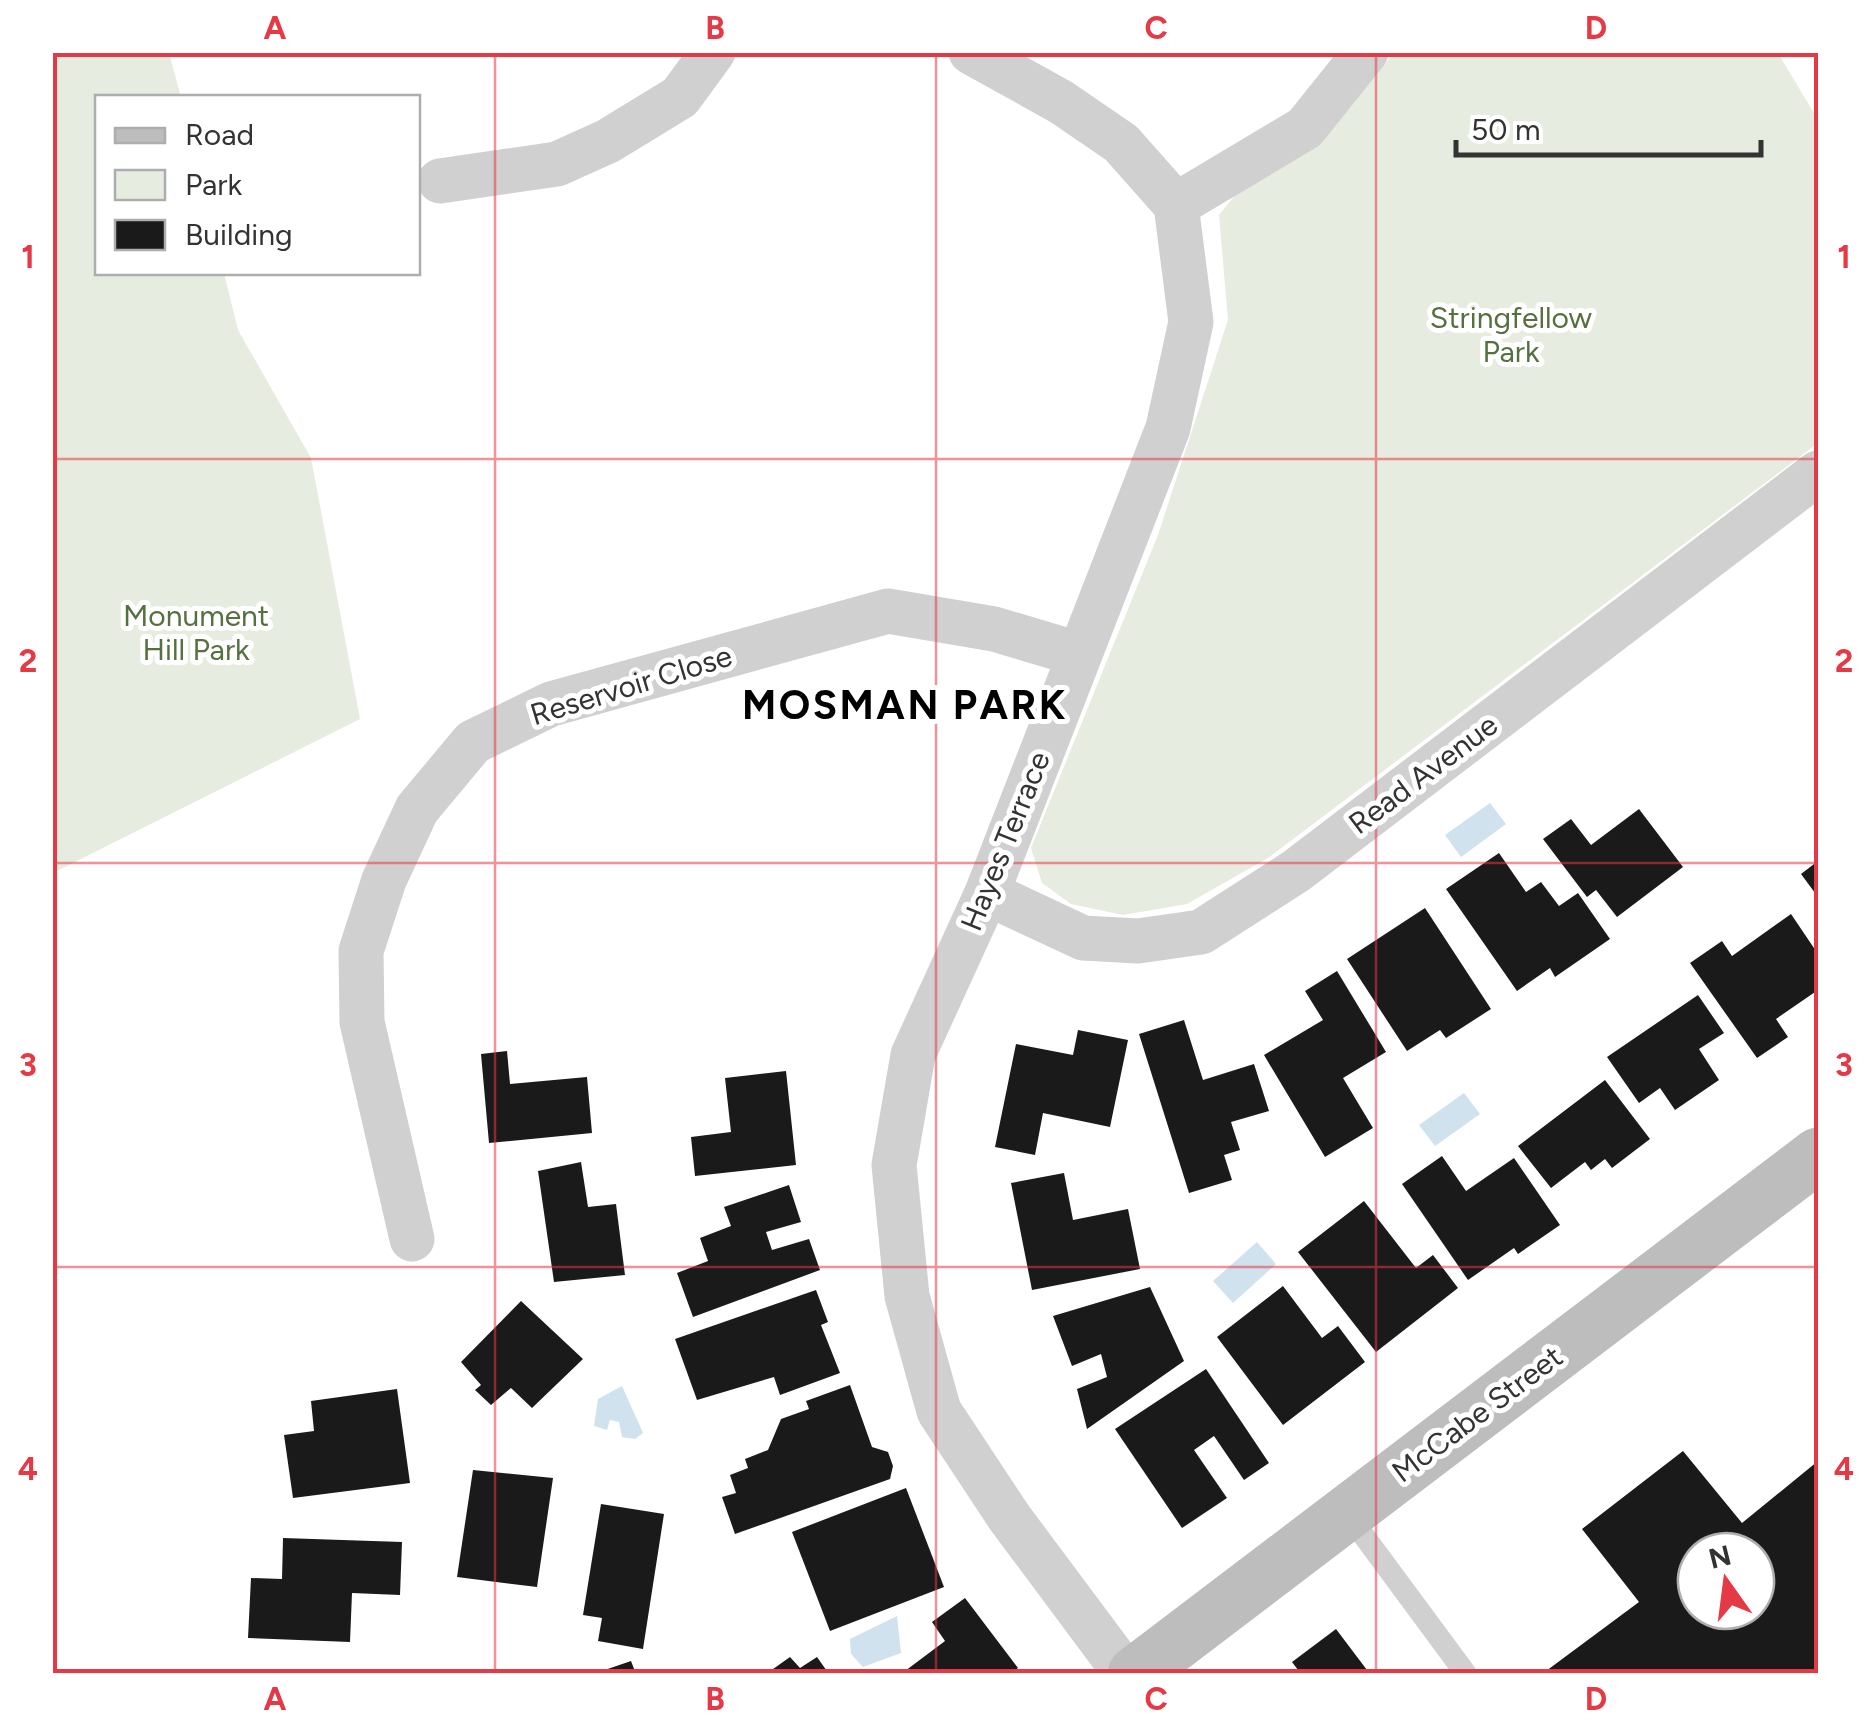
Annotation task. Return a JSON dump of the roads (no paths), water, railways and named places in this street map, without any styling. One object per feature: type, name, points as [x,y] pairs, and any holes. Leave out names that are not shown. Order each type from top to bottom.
[{"type":"street","points":[[440,181],[557,164],[608,141],[680,97],[713,52]]},
{"type":"street","points":[[971,52],[1061,102],[1121,143],[1176,204],[1305,128],[1366,52]]},
{"type":"street","name":"Hayes Terrace","points":[[1126,1674],[1009,1516],[938,1411],[908,1296],[894,1165],[913,1055],[987,893],[1168,428],[1191,322],[1176,204]]},
{"type":"street","name":"Read Avenue","points":[[987,893],[1083,938],[1138,941],[1201,932],[1296,870],[1818,473]]},
{"type":"street","name":"Reservoir Close","points":[[412,1239],[362,1022],[361,951],[384,880],[417,809],[473,742],[551,704],[888,611],[994,629],[1078,654]]},
{"type":"street","name":"McCabe Street","points":[[1136,1674],[1818,1155]]},
{"type":"lane","points":[[1347,1513],[1466,1674]]},
{"type":"water","points":[[1490,803],[1506,824],[1461,857],[1445,835]]},
{"type":"water","points":[[1464,1093],[1480,1114],[1435,1146],[1419,1125]]},
{"type":"water","points":[[1257,1242],[1276,1264],[1233,1303],[1213,1281]]},
{"type":"water","points":[[622,1386],[643,1433],[635,1439],[622,1437],[619,1422],[610,1420],[607,1430],[594,1426],[598,1399]]},
{"type":"water","points":[[897,1616],[901,1653],[863,1667],[851,1654],[850,1639]]},
{"type":"district","name":"MOSMAN PARK","points":[[905,705]]},
{"type":"park label","name":"Stringfellow Park","points":[[1511,334]]},
{"type":"park label","name":"Monument Hill Park","points":[[196,632]]}]
